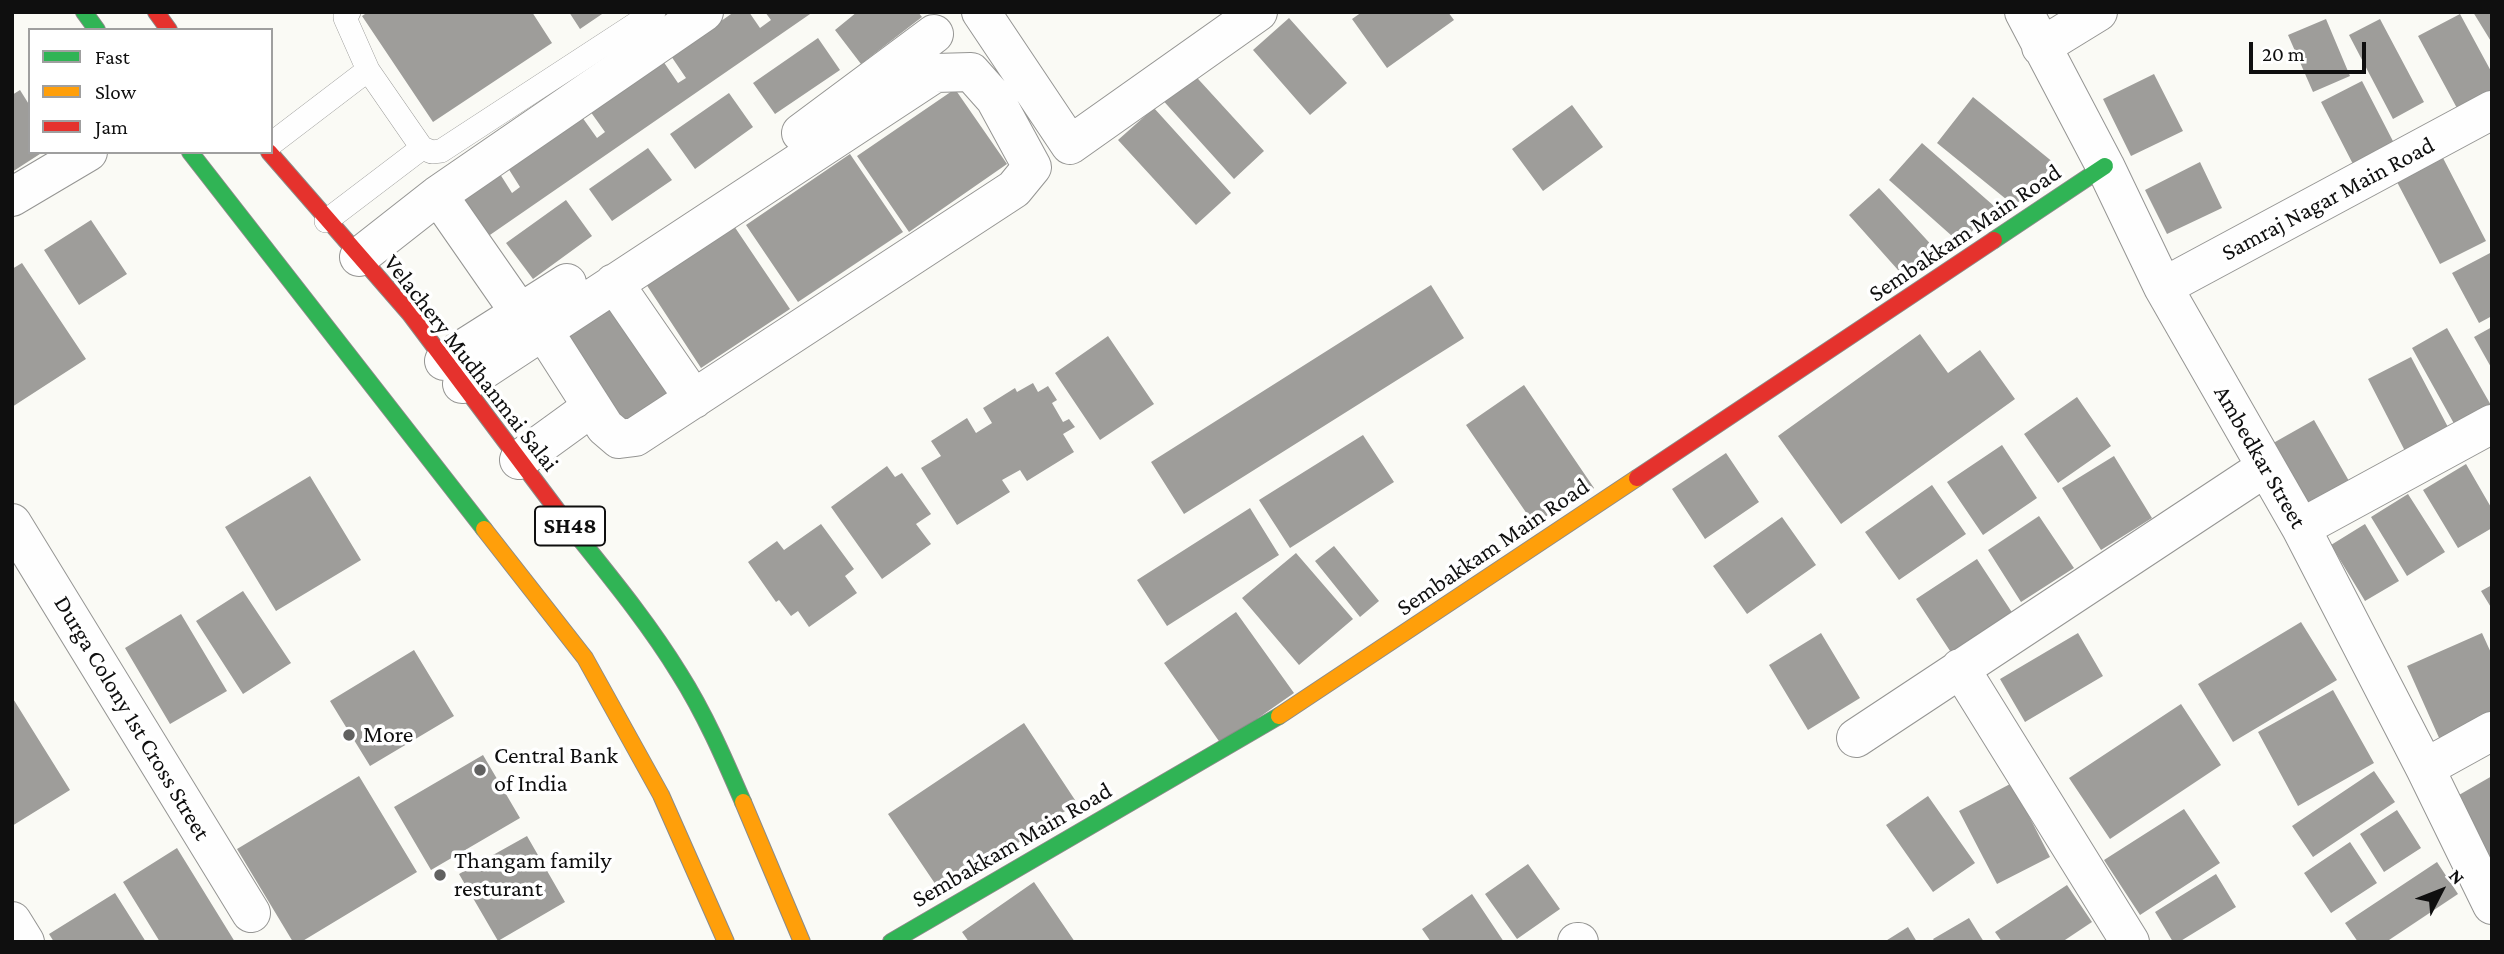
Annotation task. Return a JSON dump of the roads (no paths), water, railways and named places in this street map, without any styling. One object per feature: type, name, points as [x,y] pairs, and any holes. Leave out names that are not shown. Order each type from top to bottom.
[{"type":"main road","points":[[84,12],[96,28]]},
{"type":"main road","points":[[156,12],[168,28]]},
{"type":"main road","name":"SH48","points":[[192,154],[585,658],[661,794],[726,942]]},
{"type":"main road","name":"Velachery Mudhanmai Salai","points":[[271,154],[410,314],[644,621],[680,674],[718,743],[803,942]]},
{"type":"main road","name":"Sembakkam Main Road","points":[[891,942],[1294,707],[2105,166]]},
{"type":"street","points":[[359,257],[438,195],[704,12]]},
{"type":"street","points":[[981,12],[1070,145],[1258,12]]},
{"type":"street","name":"Ambedkar Street","points":[[2024,12],[2105,166],[2163,287],[2301,528],[2425,768],[2492,905]]},
{"type":"street","points":[[2041,47],[2098,12]]},
{"type":"street","points":[[453,372],[532,321],[796,137],[934,34]]},
{"type":"street","points":[[438,195],[532,321],[605,427],[619,439],[635,437],[1014,189],[1032,167],[995,99],[971,72],[935,73],[614,284],[532,321]]},
{"type":"street","name":"Samraj Nagar Main Road","points":[[2163,287],[2492,110]]},
{"type":"street","points":[[12,197],[85,154]]},
{"type":"street","points":[[614,284],[694,399]]},
{"type":"street","points":[[519,460],[592,407]]},
{"type":"street","points":[[2301,528],[2492,424]]},
{"type":"street","points":[[1856,738],[2266,467]]},
{"type":"street","name":"Durga Colony 1st Cross Street","points":[[12,523],[251,914]]},
{"type":"street","points":[[1960,668],[2130,942]]},
{"type":"street","points":[[2425,768],[2492,731]]},
{"type":"street","points":[[12,921],[25,942]]},
{"type":"lane","points":[[349,12],[345,18],[368,70],[422,148],[432,152],[441,150],[654,12]]},
{"type":"lane","points":[[273,142],[368,70]]},
{"type":"lane","points":[[327,221],[422,148]]},
{"type":"place","name":"More","points":[[349,735]]},
{"type":"place","name":"Central Bank of India","points":[[480,770]]},
{"type":"place","name":"Thangam family resturant","points":[[440,875]]}]
